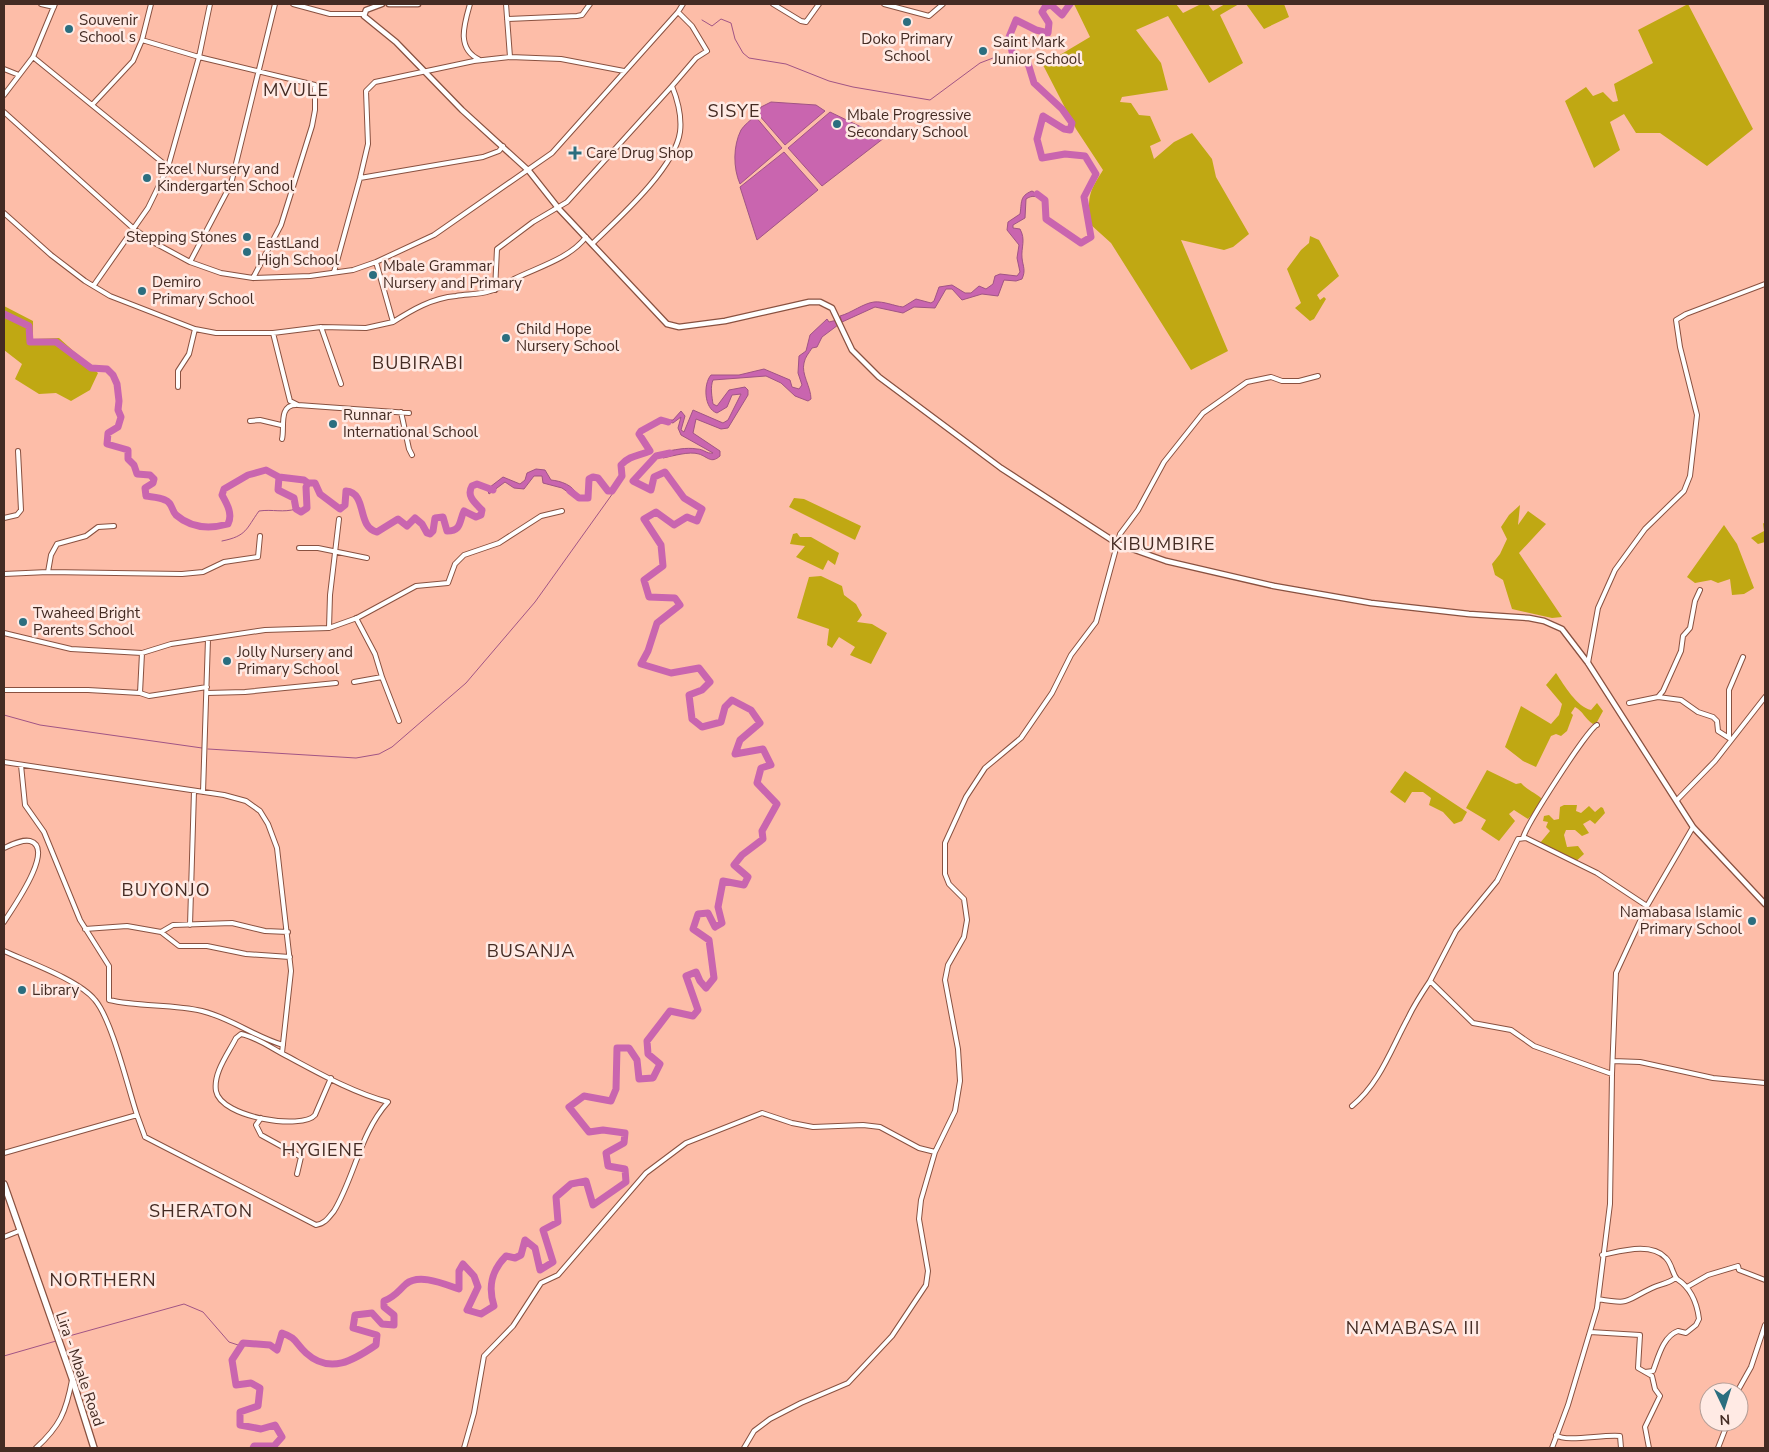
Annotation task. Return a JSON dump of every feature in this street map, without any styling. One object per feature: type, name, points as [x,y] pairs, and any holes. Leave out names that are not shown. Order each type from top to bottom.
[{"type":"main road","name":"Lira - Mbale Road","points":[[4,1184],[72,1378],[94,1448]]},
{"type":"street","points":[[4,95],[33,57],[54,6],[41,4]]},
{"type":"street","points":[[92,105],[133,60],[142,40],[151,4]]},
{"type":"street","points":[[94,285],[148,208],[168,167],[199,57],[210,4]]},
{"type":"street","points":[[190,262],[231,184],[275,4]]},
{"type":"street","points":[[293,4],[330,14],[363,14],[372,7],[382,4]]},
{"type":"street","points":[[389,4],[418,4]]},
{"type":"street","points":[[470,4],[462,34],[468,52],[480,60]]},
{"type":"street","points":[[506,4],[510,57]]},
{"type":"street","points":[[507,19],[577,16],[582,14],[590,4]]},
{"type":"street","points":[[4,112],[134,229],[153,242],[190,262],[221,273],[272,279],[353,270],[376,262],[434,235],[529,171],[552,153],[678,12],[683,4]]},
{"type":"street","points":[[773,4],[806,22],[819,4]]},
{"type":"street","points":[[884,4],[929,16],[943,4]]},
{"type":"street","points":[[495,290],[497,249],[533,222],[559,209],[696,58],[707,51],[692,26],[678,12]]},
{"type":"street","points":[[363,14],[396,42],[422,71],[462,110],[504,145],[529,171],[559,209],[671,326],[725,321],[809,302],[826,303],[832,308],[838,318],[856,356],[880,377],[1000,468],[1118,544],[1166,561],[1284,588],[1370,603],[1538,619],[1562,629],[1588,663],[1654,769],[1677,800],[1693,827],[1765,904]]},
{"type":"street","points":[[142,40],[199,57],[315,85],[312,126],[281,225],[254,278]]},
{"type":"street","points":[[33,57],[168,167]]},
{"type":"street","points":[[334,272],[368,144],[366,91],[375,82],[480,60],[510,57],[561,58],[624,71]]},
{"type":"street","points":[[4,69],[19,75]]},
{"type":"street","points":[[592,243],[642,194],[676,147],[680,124],[679,109],[672,86]]},
{"type":"street","points":[[360,178],[483,157],[499,151],[504,145]]},
{"type":"street","points":[[4,213],[58,261],[110,296],[195,329],[216,333],[273,333],[321,327],[366,328],[392,322],[418,306],[454,296],[495,290],[556,261],[582,243],[586,237]]},
{"type":"street","points":[[376,262],[392,322]]},
{"type":"street","points":[[1588,663],[1593,624],[1615,570],[1645,529],[1684,491],[1690,476],[1697,415],[1680,346],[1676,320],[1686,314],[1765,284]]},
{"type":"street","points":[[321,327],[341,384]]},
{"type":"street","points":[[178,387],[178,371],[189,354],[195,329]]},
{"type":"street","points":[[273,333],[290,400],[298,405]]},
{"type":"street","points":[[744,1448],[754,1431],[770,1419],[805,1401],[848,1383],[892,1336],[924,1289],[928,1280],[920,1210],[935,1152],[955,1111],[959,1093],[958,1049],[945,980],[948,965],[964,937],[968,920],[964,899],[950,884],[945,874],[945,843],[966,797],[982,771],[1021,738],[1052,693],[1072,655],[1096,622],[1120,534],[1138,510],[1164,462],[1206,410],[1236,388],[1260,378],[1271,377],[1289,382],[1318,376]]},
{"type":"street","points":[[282,439],[283,414],[288,408],[298,405],[409,412]]},
{"type":"street","points":[[401,412],[408,450],[412,455]]},
{"type":"street","points":[[250,421],[260,420],[282,425]]},
{"type":"street","points":[[4,518],[17,515],[21,510],[18,451]]},
{"type":"street","points":[[4,633],[71,649],[142,653],[171,644],[265,630],[329,628],[356,618],[416,586],[448,583],[455,564],[464,556],[499,544],[541,516],[562,511]]},
{"type":"street","points":[[329,628],[330,595],[339,519]]},
{"type":"street","points":[[48,572],[51,555],[57,544],[86,536],[98,528],[114,526]]},
{"type":"street","points":[[4,574],[142,572],[165,575],[203,572],[224,562],[258,557],[260,536]]},
{"type":"street","points":[[299,548],[336,552],[366,558]]},
{"type":"street","points":[[1658,697],[1663,691],[1678,660],[1683,636],[1690,628],[1695,601],[1700,590]]},
{"type":"street","points":[[356,618],[376,654],[382,677],[399,720]]},
{"type":"street","points":[[203,792],[208,638]]},
{"type":"street","points":[[140,692],[142,653]]},
{"type":"street","points":[[1729,740],[1730,690],[1743,657]]},
{"type":"street","points":[[354,682],[382,677]]},
{"type":"street","points":[[207,693],[245,692],[336,684]]},
{"type":"street","points":[[4,690],[140,692],[149,696],[207,688]]},
{"type":"street","points":[[1629,703],[1658,697],[1681,700],[1698,712],[1713,717],[1717,721],[1718,731],[1729,740]]},
{"type":"street","points":[[1677,800],[1765,698]]},
{"type":"street","points":[[1352,1106],[1368,1090],[1388,1060],[1408,1017],[1430,981],[1456,931],[1497,881],[1514,844],[1518,839],[1522,838],[1530,821],[1546,800],[1568,761],[1578,752],[1589,731],[1597,725]]},
{"type":"street","points":[[4,762],[203,792],[246,800],[258,809],[266,820],[277,848],[288,932],[291,982],[282,1053]]},
{"type":"street","points":[[21,765],[25,805],[44,832],[85,929],[104,954],[109,966],[109,1000],[204,1011],[231,1021],[264,1039],[283,1045]]},
{"type":"street","points":[[190,925],[194,791]]},
{"type":"street","points":[[1552,1448],[1590,1332],[1598,1299],[1602,1255],[1610,1204],[1616,973],[1647,906],[1693,827]]},
{"type":"street","points":[[1522,838],[1597,874],[1647,906]]},
{"type":"street","points":[[4,848],[23,841],[31,841],[39,848],[40,855],[31,877],[4,922]]},
{"type":"street","points":[[161,932],[173,925],[232,923],[265,931],[288,932]]},
{"type":"street","points":[[85,929],[127,926],[161,932],[179,946],[208,946],[246,954],[290,957]]},
{"type":"street","points":[[4,951],[83,990],[95,1000],[108,1028],[145,1137],[316,1226],[325,1222],[335,1209],[367,1135],[388,1102],[353,1092],[331,1078],[249,1036],[240,1034],[216,1076],[217,1095],[225,1106],[245,1115],[302,1122],[312,1119],[331,1078]]},
{"type":"street","points":[[1430,981],[1473,1023],[1511,1030],[1534,1046],[1612,1074]]},
{"type":"street","points":[[1613,1061],[1640,1062],[1714,1078],[1765,1083]]},
{"type":"street","points":[[464,1448],[474,1413],[482,1361],[487,1352],[512,1326],[541,1283],[558,1275],[642,1176],[683,1145],[762,1113],[792,1124],[813,1127],[863,1125],[880,1127],[919,1148],[935,1152]]},
{"type":"street","points":[[4,1153],[137,1116]]},
{"type":"street","points":[[261,1118],[256,1125],[261,1135],[301,1156],[297,1174]]},
{"type":"street","points":[[4,1238],[20,1231]]},
{"type":"street","points":[[1602,1255],[1645,1248],[1654,1251],[1668,1259],[1677,1279],[1687,1287],[1697,1307],[1699,1319],[1690,1330],[1686,1332],[1678,1331],[1670,1336],[1658,1356],[1653,1371],[1645,1372]]},
{"type":"street","points":[[1687,1287],[1708,1275],[1738,1266],[1739,1270],[1765,1280]]},
{"type":"street","points":[[1598,1299],[1620,1303],[1630,1302],[1652,1288],[1677,1279]]},
{"type":"street","points":[[1742,1382],[1757,1352],[1765,1325]]},
{"type":"street","points":[[1590,1332],[1640,1335],[1637,1365],[1638,1368],[1652,1376],[1655,1389],[1660,1396],[1645,1427],[1649,1448]]},
{"type":"street","points":[[36,1448],[51,1434],[61,1419],[67,1407],[72,1378]]},
{"type":"street","points":[[1718,1448],[1724,1432]]},
{"type":"street","points":[[1556,1436],[1576,1440],[1591,1436],[1620,1436],[1621,1448]]},
{"type":"shaded area","points":[[1074,4],[1176,4],[1183,13],[1201,4],[1208,4],[1213,11],[1225,4],[1239,4],[1220,15],[1243,63],[1209,83],[1168,16],[1136,30],[1161,63],[1168,90],[1122,97],[1120,102],[1131,103],[1139,115],[1150,116],[1161,141],[1150,146],[1154,159],[1174,142],[1192,133],[1212,159],[1216,177],[1249,234],[1233,247],[1224,250],[1181,240],[1228,351],[1191,370],[1111,243],[1090,224],[1090,196],[1103,170],[1076,129],[1043,65],[1090,37]]},
{"type":"shaded area","points":[[1246,4],[1284,4],[1289,17],[1264,29]]},
{"type":"shaded area","points":[[1688,4],[1753,129],[1707,166],[1660,133],[1636,133],[1624,114],[1610,122],[1620,150],[1594,168],[1565,101],[1586,87],[1593,96],[1603,92],[1613,102],[1618,101],[1614,84],[1653,63],[1638,30]]},
{"type":"shaded area","points":[[771,102],[816,105],[825,111],[785,145],[758,114],[761,107]]},
{"type":"shaded area","points":[[830,112],[884,138],[822,186],[788,148]]},
{"type":"shaded area","points":[[755,116],[782,148],[740,184],[735,164],[736,143],[741,130]]},
{"type":"shaded area","points":[[784,152],[818,190],[757,240],[740,187]]},
{"type":"shaded area","points":[[1032,191],[1044,198],[1032,196],[1026,199],[1025,218],[1013,225],[1013,228],[1020,229],[1023,237],[1023,276],[1022,279],[1016,281],[1004,280],[998,296],[982,294],[962,300],[952,289],[946,289],[935,308],[914,307],[903,313],[875,307],[842,322],[840,316],[870,303],[881,302],[903,307],[916,299],[931,303],[934,301],[939,287],[952,285],[965,293],[971,293],[979,286],[986,289],[993,284],[995,276],[1000,274],[1017,276],[1020,272],[1017,258],[1019,245],[1007,230],[1008,222],[1020,214],[1023,198]]},
{"type":"shaded area","points":[[1310,236],[1319,240],[1339,276],[1317,295],[1320,300],[1324,297],[1326,299],[1314,319],[1310,321],[1295,308],[1301,303],[1287,269],[1301,250],[1309,243]]},
{"type":"shaded area","points":[[4,306],[33,321],[33,339],[59,338],[98,373],[90,390],[71,401],[56,393],[39,394],[15,379],[22,364],[4,350]]},
{"type":"shaded area","points":[[827,319],[829,322],[837,320],[838,325],[822,337],[817,347],[812,348],[806,357],[803,367],[811,399],[808,401],[795,396],[781,383],[766,376],[713,380],[711,389],[713,404],[717,406],[729,390],[745,387],[748,390],[748,395],[728,428],[721,429],[696,419],[693,433],[720,451],[720,456],[712,460],[699,454],[691,453],[663,458],[663,452],[693,448],[713,453],[681,435],[678,428],[681,417],[673,423],[661,420],[673,420],[681,411],[685,416],[681,430],[684,432],[693,410],[723,423],[728,420],[741,394],[732,395],[727,407],[717,413],[713,411],[709,407],[706,396],[708,379],[711,375],[739,375],[764,369],[790,380],[792,387],[799,389],[802,385],[798,373],[799,356],[806,351],[810,335]]},
{"type":"shaded area","points":[[536,469],[545,470],[551,480],[566,484],[577,495],[575,497],[562,488],[543,483],[542,476],[534,476],[524,489],[514,488],[505,482],[489,494],[486,485],[490,487],[503,477],[520,484],[525,480],[527,473]]},
{"type":"shaded area","points":[[794,498],[804,499],[861,526],[855,540],[789,507]]},
{"type":"shaded area","points":[[1520,505],[1518,525],[1528,511],[1546,524],[1519,553],[1562,617],[1552,618],[1512,609],[1503,580],[1495,575],[1492,564],[1500,554],[1507,539],[1501,527],[1509,515]]},
{"type":"shaded area","points":[[1763,523],[1765,524],[1765,542],[1758,544],[1751,538],[1764,531]]},
{"type":"shaded area","points":[[1724,525],[1737,544],[1754,588],[1744,594],[1732,595],[1730,579],[1718,583],[1711,580],[1695,583],[1687,577]]},
{"type":"shaded area","points":[[797,533],[800,537],[811,537],[839,553],[835,565],[828,560],[823,570],[796,557],[805,546],[790,544],[793,534]]},
{"type":"shaded area","points":[[821,576],[842,586],[844,595],[856,604],[862,615],[857,622],[872,624],[887,633],[871,664],[850,655],[855,647],[839,637],[832,648],[827,645],[829,629],[797,618],[809,577]]},
{"type":"shaded area","points":[[1556,673],[1571,695],[1581,705],[1591,710],[1597,703],[1603,711],[1597,722],[1593,724],[1575,707],[1571,713],[1573,715],[1567,731],[1561,736],[1556,734],[1551,736],[1536,767],[1523,761],[1505,747],[1521,706],[1551,724],[1559,715],[1562,704],[1546,685]]},
{"type":"shaded area","points":[[1487,770],[1516,784],[1521,783],[1544,801],[1528,819],[1514,810],[1509,814],[1515,821],[1499,841],[1481,829],[1486,820],[1466,808]]},
{"type":"shaded area","points":[[1405,771],[1467,812],[1462,821],[1454,824],[1443,812],[1429,805],[1431,798],[1423,792],[1412,792],[1405,803],[1390,792]]},
{"type":"shaded area","points":[[1564,805],[1577,805],[1576,811],[1581,813],[1589,806],[1595,812],[1601,807],[1605,813],[1595,824],[1590,820],[1583,824],[1589,833],[1582,836],[1575,830],[1566,830],[1564,835],[1567,847],[1578,846],[1584,854],[1574,863],[1545,848],[1540,843],[1550,831],[1546,827],[1548,822],[1543,821],[1544,816],[1549,815],[1554,820],[1559,819],[1560,807]]},
{"type":"waterway","points":[[1037,194],[1045,200],[1046,219],[1081,243],[1091,237],[1084,197],[1096,174],[1085,156],[1065,154],[1042,158],[1037,139],[1043,116],[1064,129],[1070,130],[1072,123],[1062,109],[1034,83],[1027,60],[1014,61],[1009,37],[1016,20],[1036,30],[1048,33],[1049,23],[1042,12],[1045,7],[1051,5],[1062,15],[1070,4]]},
{"type":"waterway","points":[[702,20],[712,26],[721,19],[731,23],[735,39],[743,53],[749,58],[786,64],[829,81],[853,87],[930,100],[980,63],[993,58],[1014,61]]},
{"type":"waterway","points":[[4,314],[29,326],[30,342],[56,342],[91,368],[107,369],[113,375],[117,384],[118,410],[121,417],[118,427],[108,433],[107,444],[128,450],[128,459],[134,465],[137,474],[150,475],[154,479],[153,483],[145,488],[146,496],[168,501],[176,515],[188,523],[208,527],[228,524],[230,513],[222,495],[224,489],[248,475],[266,470],[279,477],[278,490],[294,498],[296,509],[301,512],[307,508],[306,487],[308,483],[315,483],[320,494],[340,509],[345,505],[346,491],[353,493],[360,504],[366,524],[377,532],[398,519],[407,526],[415,518],[422,524],[427,533],[430,534],[433,531],[435,518],[443,517],[447,531],[452,531],[458,527],[464,511],[476,517],[481,515],[482,510],[474,502],[470,493],[472,486],[477,484],[493,490]]},
{"type":"waterway","points":[[570,491],[579,498],[588,498],[589,479],[593,477],[598,478],[608,491],[612,491],[622,476],[621,465],[631,457],[650,451],[639,434],[641,431],[661,420],[668,422]]},
{"type":"waterway","points":[[253,1448],[254,1446],[274,1446],[282,1437],[275,1425],[261,1429],[240,1425],[240,1412],[258,1406],[260,1388],[251,1383],[236,1385],[232,1360],[243,1343],[270,1345],[277,1350],[282,1333],[293,1339],[315,1360],[324,1363],[342,1363],[359,1356],[376,1345],[377,1335],[353,1328],[355,1315],[372,1313],[382,1324],[394,1325],[394,1315],[384,1307],[384,1301],[394,1296],[411,1281],[418,1279],[432,1280],[459,1289],[459,1271],[463,1264],[474,1276],[478,1287],[467,1310],[481,1314],[494,1306],[491,1286],[497,1267],[506,1256],[515,1258],[521,1255],[525,1240],[535,1248],[540,1270],[553,1262],[543,1230],[558,1222],[556,1197],[571,1184],[586,1181],[593,1205],[626,1182],[625,1169],[608,1166],[606,1153],[624,1143],[625,1133],[603,1130],[589,1132],[569,1107],[584,1096],[611,1101],[616,1089],[617,1048],[629,1048],[637,1060],[639,1079],[653,1078],[660,1064],[648,1054],[647,1041],[670,1011],[693,1016],[698,1010],[686,976],[696,972],[706,988],[714,978],[709,940],[693,929],[698,914],[708,913],[715,927],[722,923],[718,907],[723,881],[744,885],[748,877],[734,865],[742,855],[763,839],[762,831],[777,804],[757,783],[761,768],[771,765],[763,749],[735,754],[740,740],[760,723],[751,710],[732,700],[725,707],[721,722],[702,727],[692,719],[689,695],[702,690],[710,682],[699,668],[671,673],[641,664],[648,651],[657,623],[680,605],[675,598],[649,597],[644,580],[663,566],[661,545],[644,519],[656,512],[674,525],[687,517],[697,521],[702,509],[684,498],[665,472],[654,477],[651,490],[633,481],[656,456],[670,453]]},
{"type":"waterway","points":[[279,477],[304,480],[308,483]]},
{"type":"waterway","points":[[208,749],[356,758],[379,754],[392,747],[466,683],[535,602],[613,493],[612,491]]},
{"type":"waterway","points":[[222,541],[237,537],[245,531],[259,511],[287,511],[296,509]]},
{"type":"waterway","points":[[4,715],[40,725],[202,748]]},
{"type":"waterway","points":[[62,1338],[184,1304],[203,1312],[229,1342],[241,1346]]},
{"type":"waterway","points":[[4,1356],[56,1341]]},
{"type":"place","name":"Doko Primary School","points":[[907,22]]},
{"type":"place","name":"Souvenir School s","points":[[69,29]]},
{"type":"place","name":"Saint Mark Junior School","points":[[983,51]]},
{"type":"place","name":"Mbale Progressive Secondary School","points":[[837,124]]},
{"type":"place","name":"Care Drug Shop","points":[[575,153]]},
{"type":"place","name":"Excel Nursery and Kindergarten School","points":[[147,178]]},
{"type":"place","name":"Stepping Stones","points":[[247,237]]},
{"type":"place","name":"EastLand High School","points":[[247,252]]},
{"type":"place","name":"Mbale Grammar Nursery and Primary","points":[[373,275]]},
{"type":"place","name":"Demiro Primary School","points":[[142,291]]},
{"type":"place","name":"Child Hope Nursery School","points":[[506,338]]},
{"type":"place","name":"Runnar International School","points":[[333,424]]},
{"type":"place","name":"Twaheed Bright Parents School","points":[[23,622]]},
{"type":"place","name":"Jolly Nursery and Primary School","points":[[227,661]]},
{"type":"place","name":"Namabasa Islamic Primary School","points":[[1752,921]]},
{"type":"place","name":"Library","points":[[22,990]]},
{"type":"district","name":"MVULE","points":[[296,90]]},
{"type":"district","name":"SISYE","points":[[734,111]]},
{"type":"district","name":"BUBIRABI","points":[[418,363]]},
{"type":"district","name":"KIBUMBIRE","points":[[1163,544]]},
{"type":"district","name":"BUYONJO","points":[[166,890]]},
{"type":"district","name":"BUSANJA","points":[[531,951]]},
{"type":"district","name":"HYGIENE","points":[[323,1150]]},
{"type":"district","name":"SHERATON","points":[[201,1211]]},
{"type":"district","name":"NORTHERN","points":[[103,1280]]},
{"type":"district","name":"NAMABASA III","points":[[1413,1328]]}]
